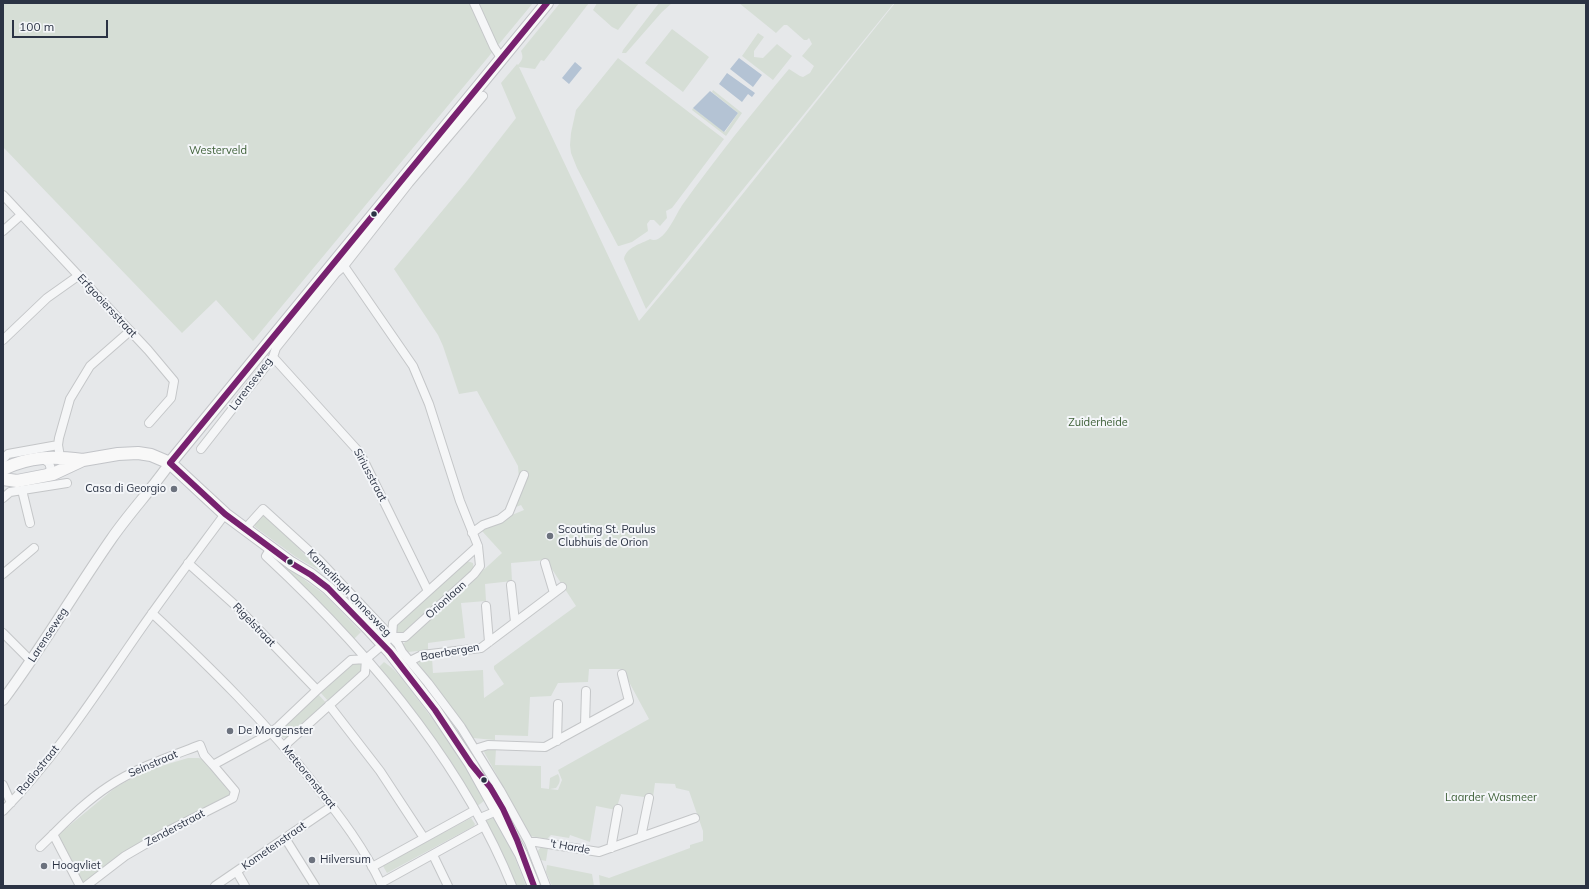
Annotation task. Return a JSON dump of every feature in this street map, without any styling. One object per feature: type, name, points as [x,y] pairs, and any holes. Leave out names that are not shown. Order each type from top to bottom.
[{"type":"main road","name":"Larenseweg","points":[[167,467],[181,448],[547,3]]},
{"type":"main road","points":[[5,472],[24,461],[42,458],[59,451],[83,460]]},
{"type":"main road","name":"Kamerlingh Onnesweg","points":[[83,460],[118,454],[138,453],[156,456],[167,467],[186,476],[225,514],[328,588],[387,641],[403,668],[435,710],[471,764],[490,787],[503,809],[517,840],[520,854],[534,886]]},
{"type":"main road","points":[[5,472],[30,479],[62,470],[83,460]]},
{"type":"street","points":[[474,3],[494,47],[502,58]]},
{"type":"street","name":"Larenseweg","points":[[201,449],[273,357],[276,348],[336,273],[344,266],[409,183],[483,96]]},
{"type":"street","name":"Erfgooiersstraat","points":[[3,195],[148,350],[174,381],[171,398],[149,423]]},
{"type":"street","points":[[3,231],[21,215]]},
{"type":"street","name":"Orionlaan","points":[[271,732],[351,660],[366,659],[387,641],[405,637],[474,574],[480,566],[478,546],[460,501],[429,404],[413,366],[344,266]]},
{"type":"street","points":[[3,340],[47,298],[78,276]]},
{"type":"street","points":[[3,498],[8,454],[59,451],[70,399],[90,366],[130,331]]},
{"type":"street","name":"Siriusstraat","points":[[273,357],[360,453],[428,591]]},
{"type":"street","points":[[42,458],[49,463],[51,469],[48,473],[42,476]]},
{"type":"street","points":[[24,461],[19,466],[19,475],[30,479]]},
{"type":"street","name":"Larenseweg","points":[[3,700],[31,661],[113,536],[167,467]]},
{"type":"street","points":[[5,472],[22,490],[30,523]]},
{"type":"street","points":[[472,533],[483,525],[504,517],[509,512],[524,475]]},
{"type":"street","points":[[22,490],[67,483]]},
{"type":"street","name":"Kamerlingh Onnesweg","points":[[245,529],[262,509],[319,560],[387,641],[410,661],[442,701],[475,749],[503,809],[529,842],[546,886]]},
{"type":"street","name":"Radiostraat","points":[[3,811],[32,780],[82,715],[152,612],[225,514]]},
{"type":"street","name":"Orionlaan","points":[[387,641],[393,623],[478,546]]},
{"type":"street","points":[[3,574],[34,548]]},
{"type":"street","points":[[271,548],[266,556],[316,604],[412,713],[480,818],[512,886]]},
{"type":"street","name":"Rigelstraat","points":[[188,563],[236,606],[317,690]]},
{"type":"street","points":[[546,564],[554,593]]},
{"type":"street","points":[[511,585],[515,622]]},
{"type":"street","name":"Baerbergen","points":[[410,661],[422,655],[481,648],[562,587]]},
{"type":"street","name":"Baerbergen","points":[[486,606],[489,642]]},
{"type":"street","name":"Meteorenstraat","points":[[152,612],[219,676],[284,746],[348,828],[382,884]]},
{"type":"street","points":[[3,633],[31,661]]},
{"type":"street","points":[[284,746],[365,673],[366,659]]},
{"type":"street","points":[[475,749],[488,745],[545,747],[557,741],[629,700],[622,674]]},
{"type":"street","points":[[585,725],[586,690]]},
{"type":"street","points":[[557,741],[558,704]]},
{"type":"street","points":[[330,706],[380,771],[424,838]]},
{"type":"street","points":[[212,765],[271,732]]},
{"type":"street","name":"Seinstraat","points":[[40,846],[82,807],[107,787],[123,777],[200,745],[204,754],[212,765]]},
{"type":"street","name":"Zenderstraat","points":[[86,886],[125,856],[168,831],[233,798],[235,791],[212,765]]},
{"type":"street","points":[[3,785],[11,803]]},
{"type":"street","points":[[641,837],[649,798]]},
{"type":"street","name":"Kometenstraat","points":[[215,886],[332,806]]},
{"type":"street","points":[[480,818],[503,809]]},
{"type":"street","points":[[611,848],[618,809]]},
{"type":"street","points":[[372,867],[475,810]]},
{"type":"street","name":"'t Harde","points":[[529,842],[599,852],[695,818]]},
{"type":"street","points":[[382,884],[484,826]]},
{"type":"street","points":[[53,834],[80,886]]},
{"type":"street","points":[[285,838],[315,886]]},
{"type":"street","points":[[433,855],[448,886]]},
{"type":"street","points":[[236,872],[246,886]]},
{"type":"green space","name":"Westerveld","points":[[3,3],[533,3],[253,341],[216,300],[182,333],[3,147]]},
{"type":"green space","name":"Zuiderheide","points":[[560,3],[589,3],[544,61],[541,60],[535,69],[519,67],[639,321],[690,260],[895,3],[1586,3],[1586,886],[600,886],[599,875],[609,878],[690,848],[690,845],[703,841],[703,831],[689,791],[676,788],[675,784],[655,783],[652,798],[621,794],[616,810],[596,806],[590,842],[570,835],[569,838],[551,835],[547,839],[530,836],[483,750],[496,749],[495,765],[541,766],[541,788],[549,789],[550,778],[558,774],[560,781],[558,785],[556,788],[550,789],[558,790],[562,780],[558,770],[649,719],[622,669],[589,669],[588,682],[558,683],[551,696],[530,697],[528,736],[495,735],[495,740],[473,738],[418,663],[421,659],[432,658],[433,673],[483,670],[484,698],[504,684],[494,669],[494,666],[576,606],[546,560],[511,563],[512,581],[485,584],[486,601],[461,603],[465,638],[428,643],[428,650],[408,652],[402,645],[502,553],[482,531],[483,527],[524,510],[521,505],[516,507],[526,479],[519,479],[518,466],[477,391],[459,394],[438,335],[394,269],[467,181],[516,118],[501,83],[517,64],[518,65],[521,62],[521,51]]},
{"type":"green space","points":[[597,3],[639,3],[618,30],[612,27],[593,10]]},
{"type":"green space","points":[[659,3],[672,3],[662,12],[626,53],[622,53],[623,50]]},
{"type":"green space","points":[[739,3],[894,3],[646,309],[624,259],[625,255],[634,246],[650,239],[655,240],[660,238],[665,233],[683,204],[708,170],[789,69],[803,77],[810,73],[814,66],[802,56],[812,44],[809,38],[804,40],[787,25],[784,25],[776,33]]},
{"type":"green space","points":[[672,29],[709,57],[683,92],[645,63]]},
{"type":"green space","points":[[758,33],[764,37],[754,51],[754,57],[763,58],[777,44],[792,56],[773,80],[742,56]]},
{"type":"green space","points":[[618,58],[724,139],[672,208],[666,211],[667,218],[660,226],[654,220],[650,220],[647,224],[648,231],[632,242],[619,246],[577,168],[571,153],[570,145],[576,110]]},
{"type":"green space","points":[[713,90],[742,113],[726,136],[692,110],[693,108],[725,132],[738,113],[712,92]]},
{"type":"green space","points":[[265,514],[322,572],[296,557],[255,527],[254,523],[256,523],[262,515]]},
{"type":"green space","points":[[467,561],[473,563],[474,569],[404,635],[396,635],[395,624]]},
{"type":"green space","points":[[286,566],[325,595],[361,632],[353,640],[284,570]]},
{"type":"green space","points":[[360,662],[363,670],[329,702],[320,692],[353,663]]},
{"type":"green space","points":[[384,662],[399,675],[407,685],[461,761],[484,798],[484,801],[476,807],[378,668]]},
{"type":"green space","points":[[318,694],[327,704],[295,733],[292,729],[290,731],[294,734],[288,738],[281,737],[279,730]]},
{"type":"green space","points":[[188,758],[199,758],[203,760],[232,795],[172,827],[163,828],[83,882],[58,835],[116,787],[148,770]]},
{"type":"green space","points":[[494,815],[513,853],[526,886],[516,886],[484,820]]},
{"type":"green space","points":[[471,818],[475,824],[474,826],[387,873],[383,865]]},
{"type":"green space","points":[[541,847],[548,848],[546,861],[541,860],[537,852]]},
{"type":"green space","points":[[547,865],[592,874],[594,886],[552,886],[546,872]]},
{"type":"water","points":[[739,58],[762,75],[753,87],[730,69]]},
{"type":"water","points":[[575,62],[582,68],[569,84],[562,78]]},
{"type":"water","points":[[727,73],[755,93],[752,97],[748,94],[742,102],[719,84]]},
{"type":"water","points":[[710,91],[738,113],[724,132],[693,108]]},
{"type":"transit line","points":[[170,463],[547,3]]},
{"type":"transit line","points":[[170,463],[225,514],[291,563],[311,575],[328,588],[390,652],[435,710],[471,764],[490,787],[503,809],[517,840],[534,886]]},
{"type":"place","name":"Casa di Georgio","points":[[174,489]]},
{"type":"place","name":"Scouting St. Paulus Clubhuis de Orion","points":[[550,536]]},
{"type":"place","name":"De Morgenster","points":[[230,731]]},
{"type":"place","name":"Hilversum","points":[[312,860]]},
{"type":"place","name":"Hoogvliet","points":[[44,866]]},
{"type":"park label","name":"Laarder Wasmeer","points":[[1491,798]]}]
